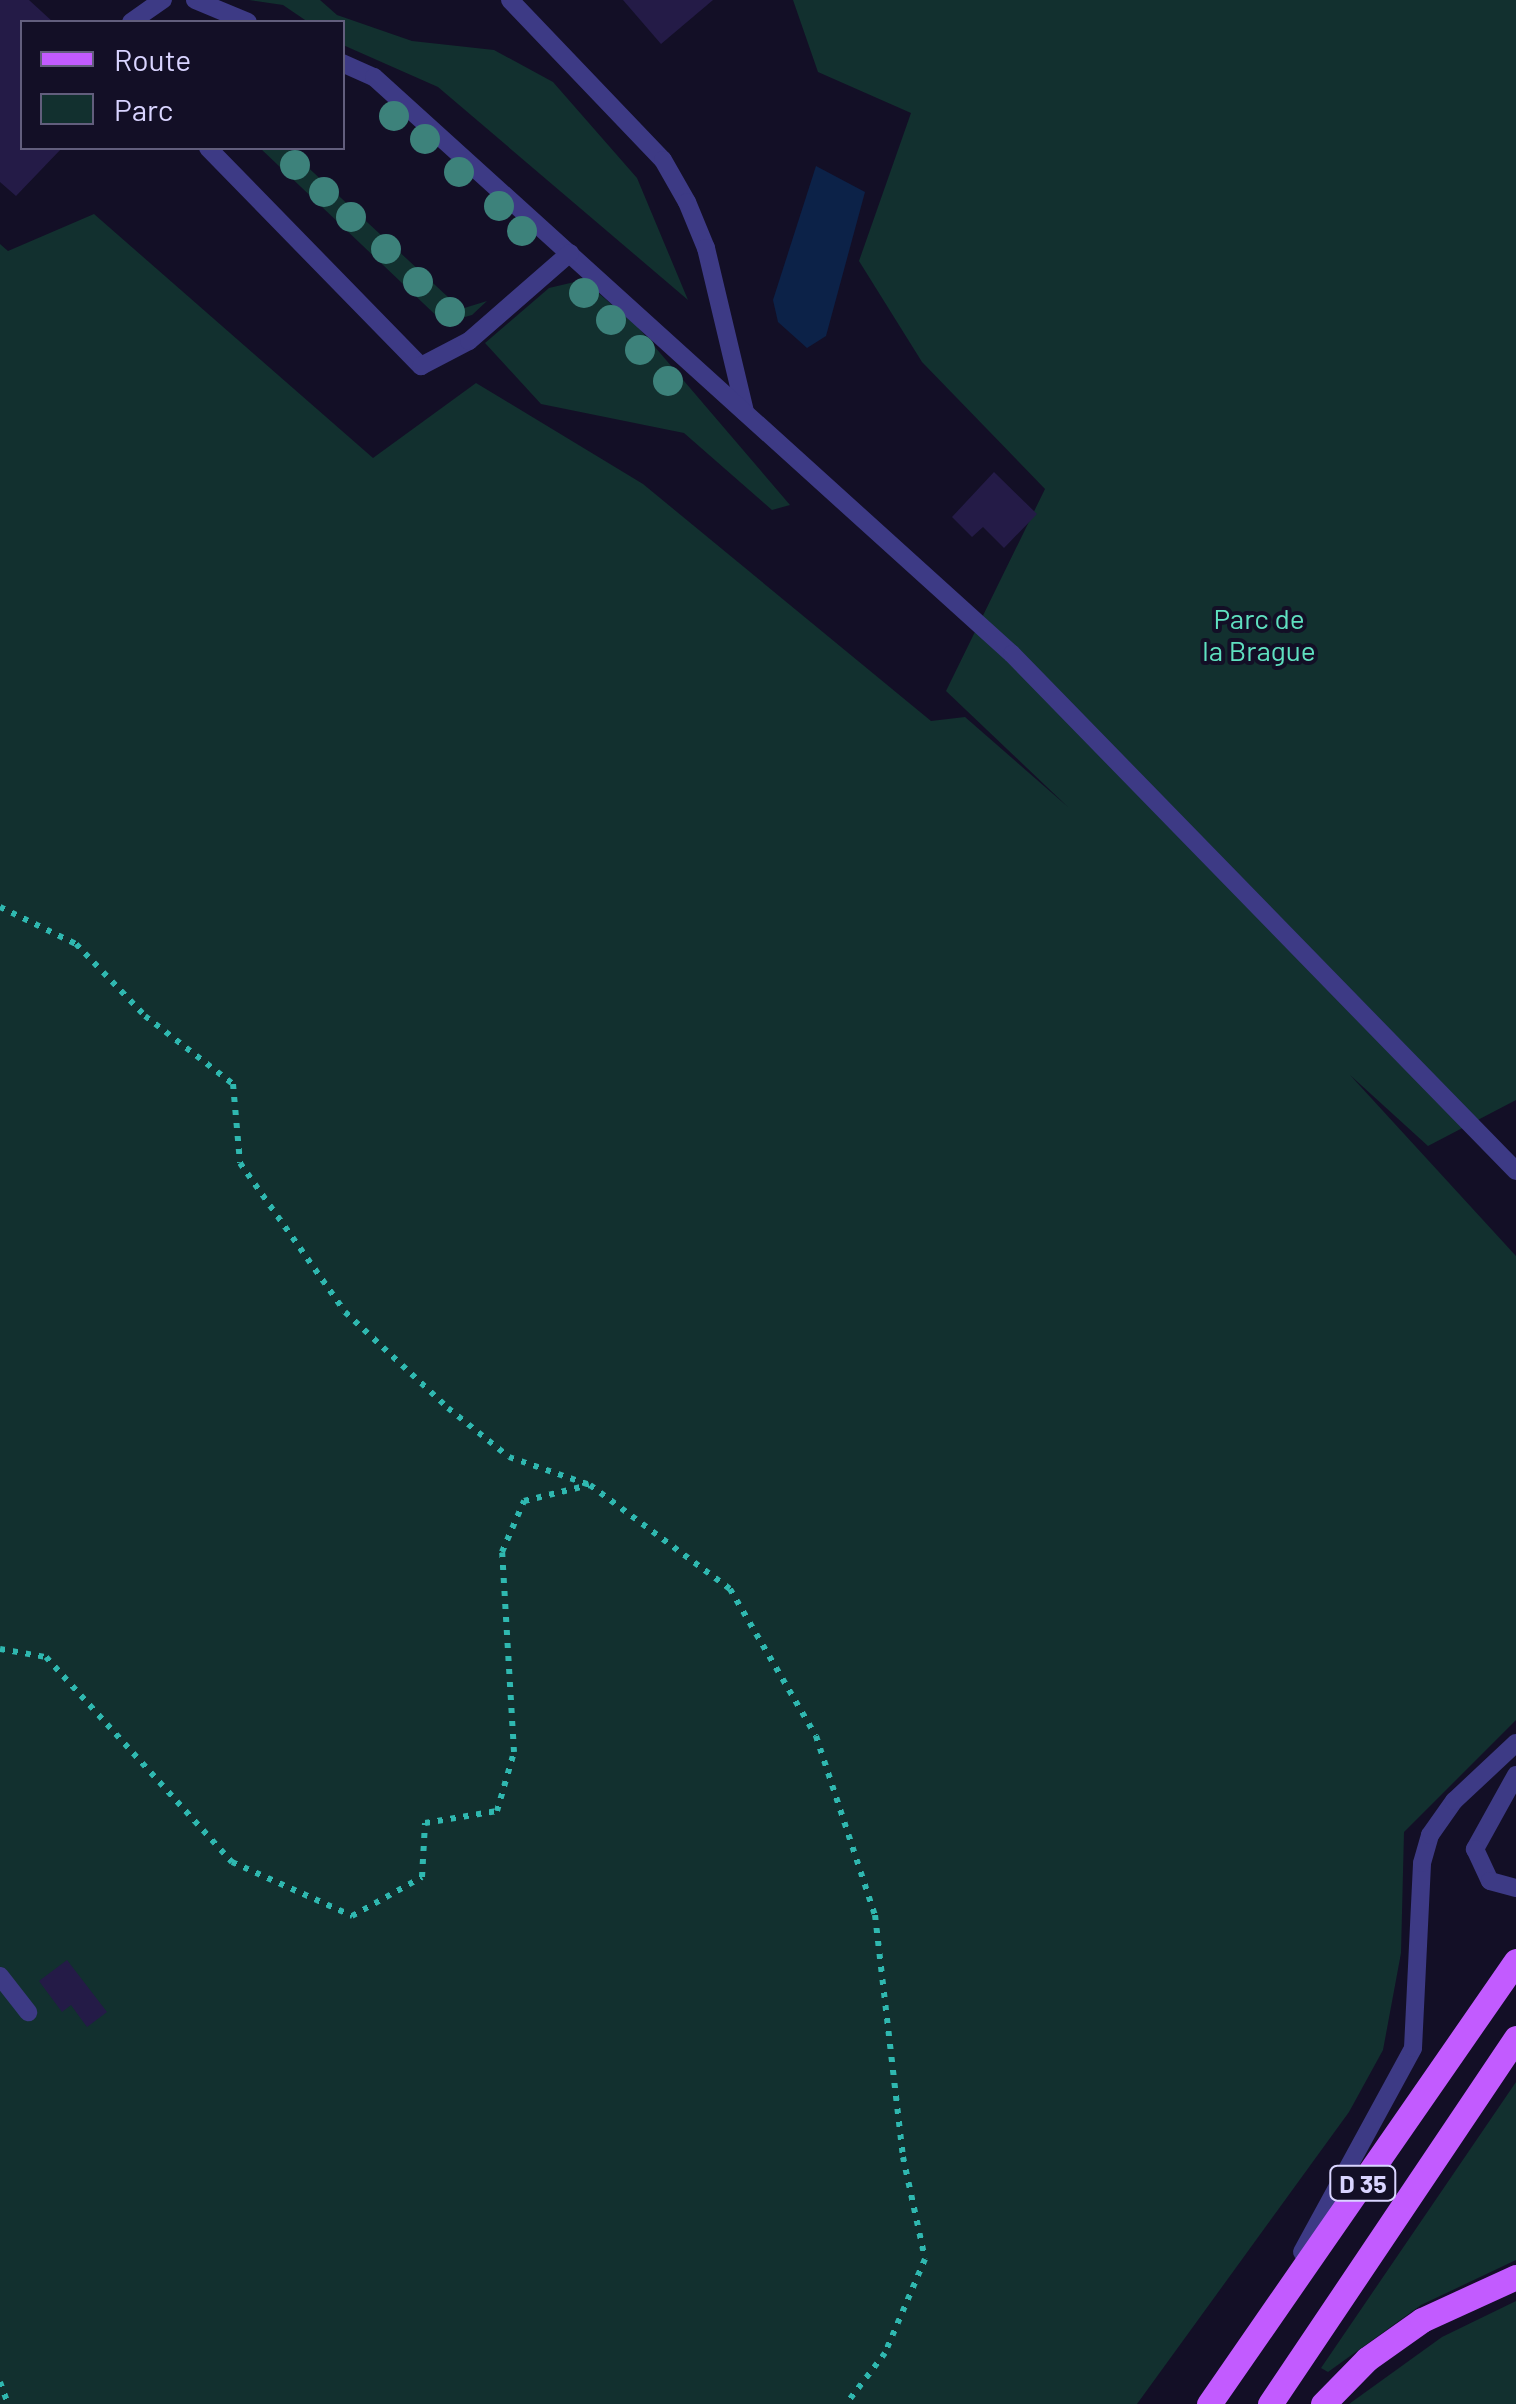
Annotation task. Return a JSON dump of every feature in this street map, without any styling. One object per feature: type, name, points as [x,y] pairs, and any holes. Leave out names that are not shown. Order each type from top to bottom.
[{"type":"main road","name":"D 35","points":[[1208,2404],[1516,1961]]},
{"type":"main road","name":"D 35","points":[[1270,2404],[1516,2038]]},
{"type":"main road","points":[[1323,2404],[1367,2359],[1422,2320],[1516,2277]]},
{"type":"lane","points":[[133,20],[163,0]]},
{"type":"lane","points":[[195,0],[243,20]]},
{"type":"lane","points":[[510,0],[662,160],[687,202],[706,248],[745,412]]},
{"type":"lane","points":[[345,64],[374,76],[1012,654],[1516,1171]]},
{"type":"lane","points":[[210,150],[421,366],[469,341],[570,253]]},
{"type":"lane","points":[[1253,2342],[1413,2048],[1422,1863],[1430,1835],[1447,1809],[1516,1743]]},
{"type":"lane","points":[[1516,1775],[1475,1849],[1490,1881],[1516,1888]]},
{"type":"lane","points":[[0,1976],[28,2012]]},
{"type":"path","points":[[0,907],[76,944],[145,1016],[233,1084],[240,1163],[345,1312],[509,1457],[590,1485],[730,1589],[816,1736],[875,1914],[903,2157],[925,2259],[885,2353],[846,2404]]},
{"type":"path","points":[[0,1649],[46,1657],[232,1862],[352,1916],[422,1878],[426,1823],[497,1811],[514,1752],[502,1552],[524,1502],[590,1485]]},
{"type":"path","points":[[0,2382],[8,2404]]},
{"type":"green space","points":[[249,0],[320,0],[337,15],[412,41],[494,50],[553,82],[637,178],[688,300],[438,87],[345,46],[345,20],[305,20],[283,5]]},
{"type":"green space","name":"Parc de la Brague","points":[[793,0],[1516,0],[1516,1100],[1428,1146],[1350,1075],[1516,1256],[1516,1720],[1404,1832],[1401,1953],[1383,2050],[1349,2112],[1137,2404],[0,2404],[0,244],[8,251],[94,214],[373,458],[476,383],[643,484],[931,721],[965,717],[1068,807],[946,691],[1045,489],[922,362],[859,261],[911,113],[818,72]]},
{"type":"green space","points":[[262,150],[289,150],[461,309],[487,301],[472,315],[444,323]]},
{"type":"green space","points":[[583,280],[637,326],[790,505],[772,510],[684,433],[541,404],[485,343],[549,288]]},
{"type":"green space","points":[[1516,2082],[1516,2260],[1421,2305],[1328,2372],[1321,2368]]},
{"type":"green space","points":[[1516,2301],[1516,2404],[1349,2404],[1442,2337]]},
{"type":"water","points":[[816,166],[865,192],[826,336],[807,348],[778,322],[773,300]]},
{"type":"building","points":[[0,0],[29,0],[51,20],[20,20],[20,150],[60,150],[16,196],[0,182]]},
{"type":"building","points":[[623,0],[713,0],[661,44]]},
{"type":"building","points":[[994,472],[1037,514],[1004,548],[983,527],[972,537],[952,517]]},
{"type":"building","points":[[67,1960],[107,2012],[87,2027],[71,2005],[62,2012],[39,1981]]}]
